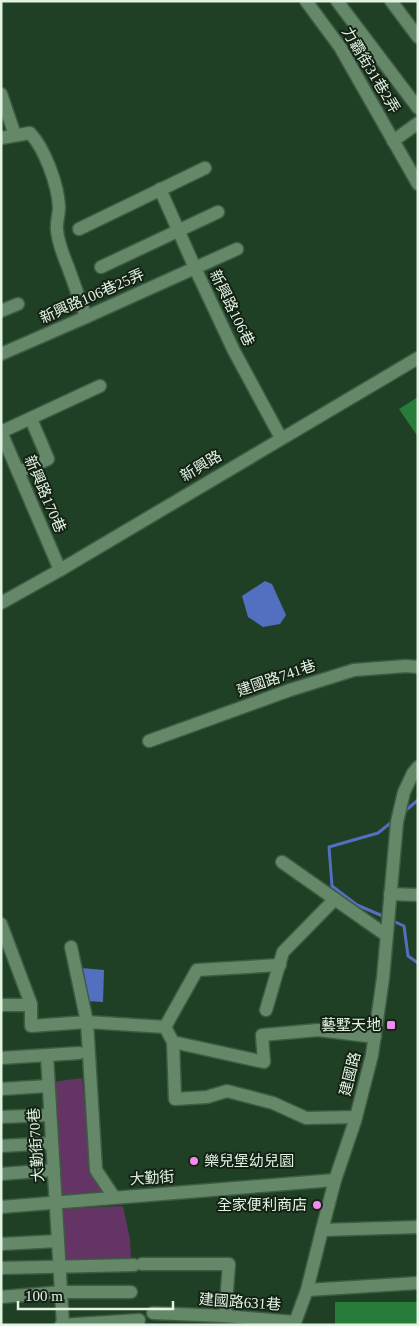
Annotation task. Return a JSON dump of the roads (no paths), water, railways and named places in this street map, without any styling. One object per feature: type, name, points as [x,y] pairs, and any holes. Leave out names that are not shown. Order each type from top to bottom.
[{"type":"street","name":"力霸街31巷2弄","points":[[306,1],[340,46],[418,184]]},
{"type":"street","points":[[337,1],[418,108]]},
{"type":"street","points":[[391,1],[418,37]]},
{"type":"street","points":[[1,94],[15,135]]},
{"type":"street","points":[[393,141],[418,123]]},
{"type":"street","points":[[1,138],[30,133],[37,140],[48,163],[58,198],[59,215],[56,229],[86,317]]},
{"type":"street","points":[[79,229],[205,168]]},
{"type":"street","name":"新興路106巷","points":[[160,189],[234,350],[281,438]]},
{"type":"street","points":[[100,267],[218,212]]},
{"type":"street","name":"新興路106巷25弄","points":[[1,354],[237,249]]},
{"type":"street","points":[[1,312],[18,304]]},
{"type":"street","name":"新興路","points":[[1,603],[418,358]]},
{"type":"street","points":[[1,432],[100,386]]},
{"type":"street","points":[[18,472],[48,459],[31,418]]},
{"type":"street","name":"新興路170巷","points":[[1,432],[60,570]]},
{"type":"street","name":"建國路741巷","points":[[149,741],[290,690],[354,670],[406,666],[418,667]]},
{"type":"street","name":"建國路","points":[[295,1323],[307,1290],[322,1230],[356,1117],[372,1055],[382,988],[398,817],[404,792],[418,767]]},
{"type":"street","points":[[282,862],[335,899],[387,924]]},
{"type":"street","points":[[390,894],[418,895]]},
{"type":"street","points":[[266,1010],[284,952],[335,899]]},
{"type":"street","points":[[1,924],[31,1004],[31,1026],[87,1022],[165,1027]]},
{"type":"street","points":[[71,947],[87,1022],[96,1170],[114,1198]]},
{"type":"street","points":[[165,1027],[197,970],[280,965]]},
{"type":"street","points":[[1,1005],[26,1004]]},
{"type":"street","points":[[165,1027],[173,1042],[175,1099],[207,1097],[228,1092],[273,1103],[306,1118],[356,1117]]},
{"type":"street","points":[[173,1042],[264,1062],[262,1035],[318,1030],[375,1037]]},
{"type":"street","points":[[1,1058],[79,1054]]},
{"type":"street","name":"大勤街70巷","points":[[46,1056],[63,1325]]},
{"type":"street","points":[[1,1089],[48,1086]]},
{"type":"street","points":[[1,1117],[50,1115]]},
{"type":"street","points":[[1,1146],[52,1143]]},
{"type":"street","points":[[1,1174],[54,1170]]},
{"type":"street","name":"大勤街","points":[[1,1207],[336,1180]]},
{"type":"street","points":[[322,1230],[418,1227]]},
{"type":"street","points":[[1,1244],[58,1242]]},
{"type":"street","points":[[1,1268],[138,1264],[229,1264],[225,1316]]},
{"type":"street","points":[[307,1290],[418,1283]]},
{"type":"street","points":[[1,1297],[62,1292],[131,1292]]},
{"type":"street","name":"建國路631巷","points":[[153,1313],[225,1316],[295,1323]]},
{"type":"street","points":[[63,1325],[139,1320]]},
{"type":"water","points":[[265,581],[272,584],[286,615],[280,624],[263,627],[248,617],[242,596]]},
{"type":"water","points":[[81,968],[104,970],[103,1002],[86,1001]]},
{"type":"waterway","points":[[404,812],[418,800]]},
{"type":"waterway","points":[[385,917],[357,905],[332,886],[329,847],[378,833],[393,821]]},
{"type":"waterway","points":[[391,920],[404,926],[408,956],[418,963]]},
{"type":"place","name":"藝墅天地","points":[[391,1025]]},
{"type":"place","name":"樂兒堡幼兒園","points":[[194,1161]]},
{"type":"place","name":"全家便利商店","points":[[317,1205]]}]
